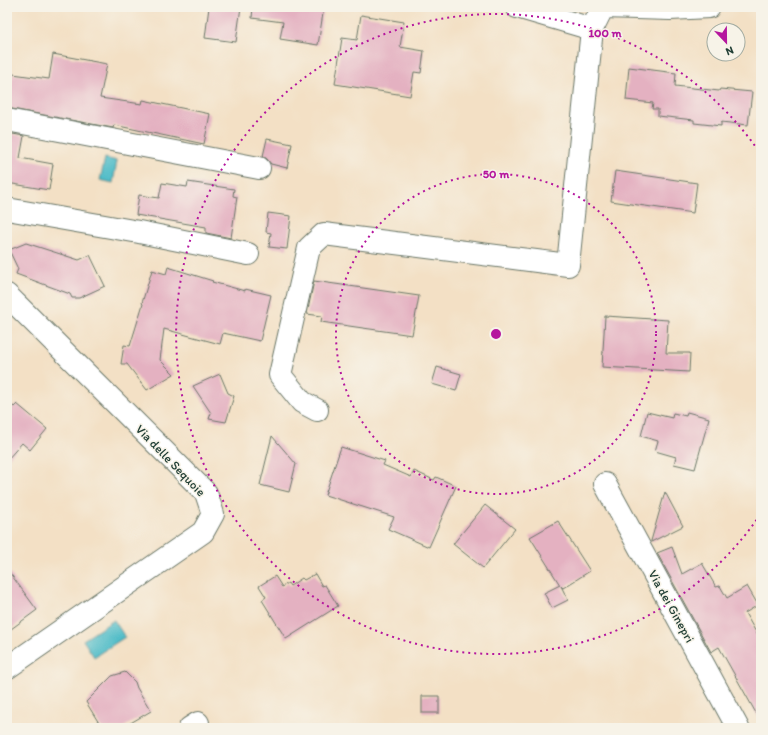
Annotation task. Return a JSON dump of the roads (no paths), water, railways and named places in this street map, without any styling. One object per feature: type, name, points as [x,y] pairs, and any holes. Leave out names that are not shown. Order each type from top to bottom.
[{"type":"street","points":[[518,7],[592,29]]},
{"type":"street","points":[[317,410],[302,402],[280,375],[308,248],[324,234],[568,265],[592,29],[603,7],[670,9],[709,7]]},
{"type":"street","points":[[7,120],[259,168]]},
{"type":"street","points":[[7,209],[140,232],[248,254]]},
{"type":"street","name":"Via delle Sequoie","points":[[7,295],[206,493],[213,514],[203,532],[7,668]]},
{"type":"street","name":"Via dei Ginepri","points":[[605,484],[738,728]]},
{"type":"water","points":[[105,158],[117,161],[113,183],[100,180]]},
{"type":"water","points":[[114,620],[125,637],[94,657],[83,640]]}]
